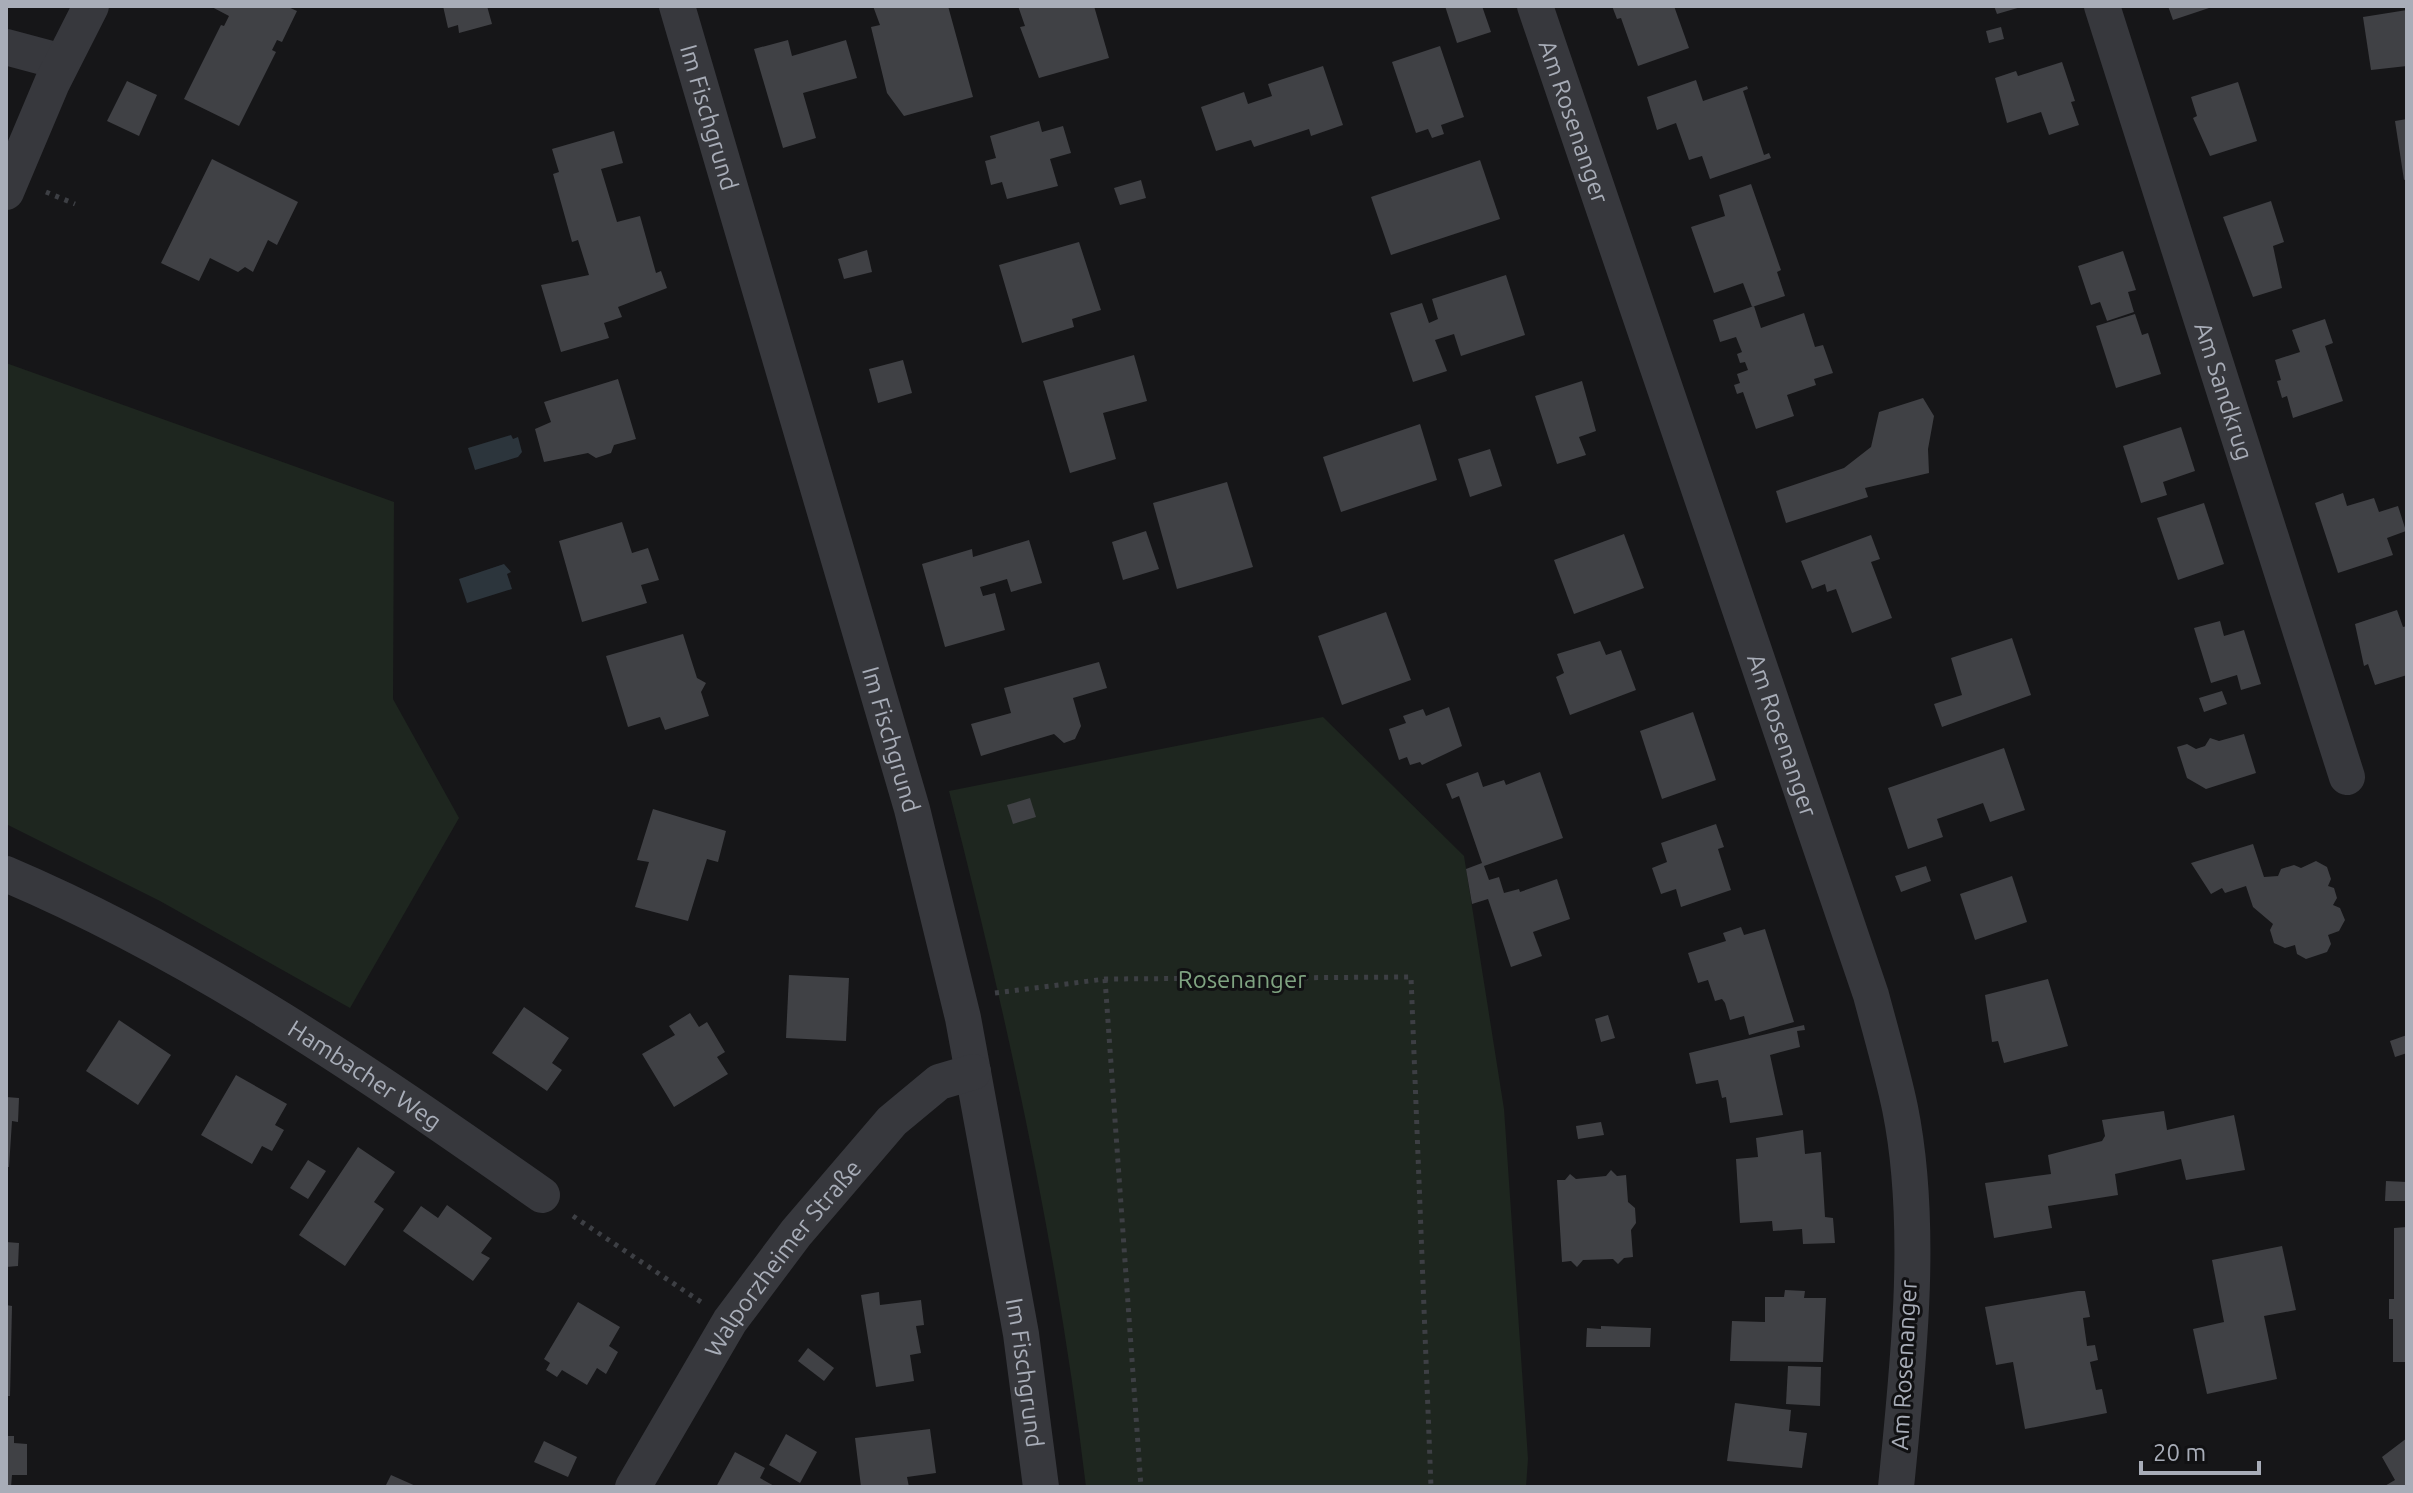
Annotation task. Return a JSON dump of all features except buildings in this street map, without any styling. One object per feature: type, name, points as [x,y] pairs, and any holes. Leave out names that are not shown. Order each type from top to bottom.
[{"type":"street","points":[[6,192],[62,62],[91,6]]},
{"type":"street","name":"Im Fischgrund","points":[[677,6],[912,809],[973,1072],[1021,1334],[1041,1487]]},
{"type":"street","name":"Am Rosenanger","points":[[1535,6],[1862,967],[1900,1110],[1910,1195],[1910,1271],[1905,1395],[1896,1487]]},
{"type":"street","name":"Am Sandkrug","points":[[2102,6],[2347,777]]},
{"type":"street","points":[[6,47],[62,62]]},
{"type":"street","name":"Hambacher Weg","points":[[6,874],[108,923],[266,1010],[357,1066],[542,1195]]},
{"type":"street","name":"Walporzheimer Straße","points":[[633,1487],[730,1321],[796,1233],[892,1121],[939,1082],[973,1072]]},
{"type":"path","points":[[66,200],[75,204]]},
{"type":"path","points":[[990,994],[1105,979],[1411,977],[1431,1487]]},
{"type":"path","points":[[1105,979],[1141,1487]]},
{"type":"path","points":[[542,1195],[707,1306]]},
{"type":"green space","points":[[6,363],[394,502],[393,699],[459,818],[350,1008],[160,901],[6,824]]},
{"type":"green space","name":"Rosenanger","points":[[1323,717],[1464,856],[1504,1109],[1528,1459],[1526,1487],[1086,1487],[1061,1311],[1029,1137],[949,791]]},
{"type":"shaded area","points":[[511,435],[513,439],[518,437],[522,452],[518,457],[475,470],[468,448]]},
{"type":"shaded area","points":[[504,564],[511,572],[507,574],[512,589],[467,603],[459,579]]}]
